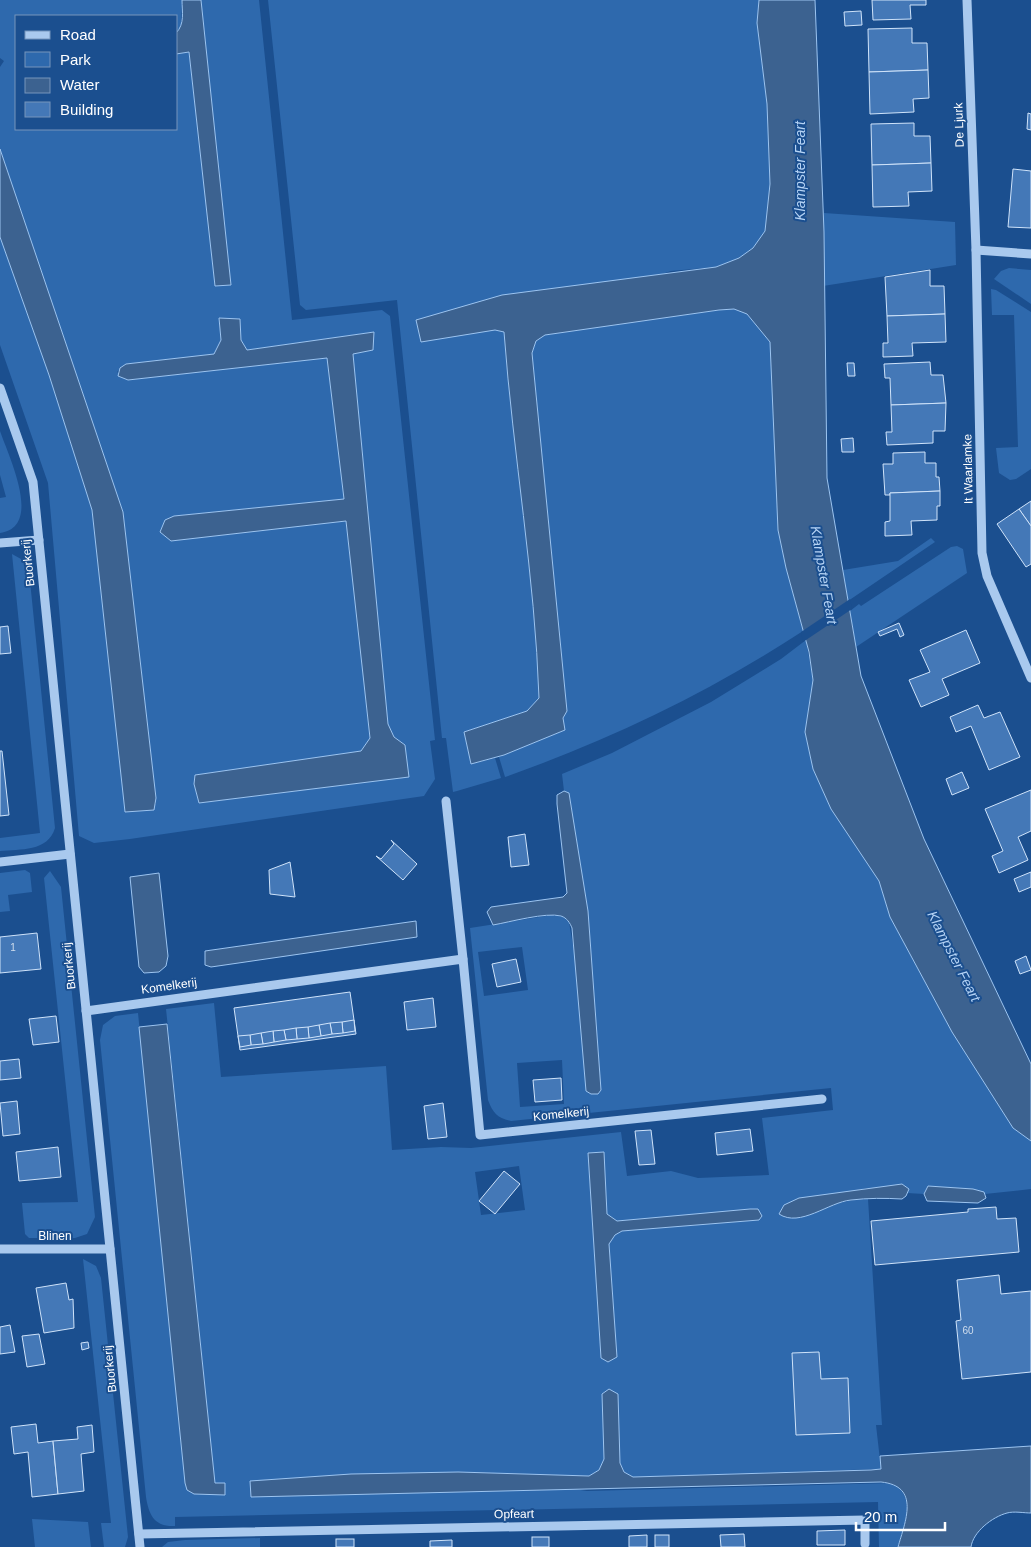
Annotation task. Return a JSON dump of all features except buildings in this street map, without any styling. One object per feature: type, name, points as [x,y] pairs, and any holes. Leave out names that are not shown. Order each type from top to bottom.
[{"type":"street","name":"De Ljurk","points":[[966,0],[976,250]]},
{"type":"street","points":[[976,250],[1031,254]]},
{"type":"street","name":"It Waarlamke","points":[[976,250],[982,554],[987,576],[1031,678]]},
{"type":"street","name":"Buorkerij","points":[[0,388],[33,482],[140,1547]]},
{"type":"street","points":[[0,544],[39,540]]},
{"type":"street","name":"Komelkerij","points":[[446,801],[480,1135],[822,1100]]},
{"type":"street","points":[[0,862],[70,854]]},
{"type":"street","name":"Komelkerij","points":[[86,1011],[463,958]]},
{"type":"street","name":"Blinen","points":[[0,1249],[110,1248]]},
{"type":"street","name":"Opfeart","points":[[139,1534],[865,1520],[865,1544]]},
{"type":"green space","points":[[0,0],[182,0],[181,28],[178,31],[178,15],[15,15],[15,130],[178,130],[178,54],[189,52],[216,286],[231,285],[201,0],[259,0],[292,320],[382,310],[390,316],[435,740],[430,741],[435,779],[424,796],[130,839],[94,843],[79,836],[48,483],[0,345],[0,237],[49,375],[92,510],[125,811],[156,804],[156,798],[123,512],[0,149],[0,67],[4,61],[0,58]],"holes":[[[219,319],[240,319],[241,340],[247,350],[373,332],[373,350],[353,354],[388,725],[394,737],[405,745],[408,777],[199,803],[194,784],[195,775],[362,751],[370,738],[346,521],[171,541],[174,516],[344,499],[327,358],[128,380],[117,372],[126,364],[214,354],[221,340]]]},
{"type":"green space","points":[[268,0],[759,0],[757,23],[767,104],[770,184],[765,231],[754,247],[739,258],[716,267],[671,271],[495,330],[504,332],[529,561],[539,698],[527,711],[464,732],[471,764],[495,758],[501,778],[453,792],[446,738],[442,738],[397,300],[306,310],[300,305]]},
{"type":"green space","points":[[824,213],[955,222],[956,265],[823,286]]},
{"type":"green space","points":[[1009,268],[1031,270],[1031,304],[994,279],[1001,271]]},
{"type":"green space","points":[[991,289],[996,290],[1031,312],[1031,469],[1016,479],[1010,480],[999,473],[996,448],[1018,447],[1014,315],[992,315]]},
{"type":"green space","points":[[734,308],[747,314],[770,342],[778,530],[803,631],[732,674],[658,713],[583,747],[505,777],[499,757],[565,730],[563,718],[567,711],[532,353],[536,341],[545,335]]},
{"type":"green space","points":[[0,431],[20,489],[21,504],[20,518],[13,528],[0,533],[0,498],[6,497],[0,475]]},
{"type":"green space","points":[[931,538],[935,542],[848,601],[843,570],[898,561]]},
{"type":"green space","points":[[957,546],[963,549],[967,573],[856,647],[850,611],[859,604],[861,606],[951,547]]},
{"type":"green space","points":[[12,554],[21,559],[29,571],[55,828],[51,836],[40,845],[32,848],[0,851],[0,838],[40,833]]},
{"type":"green space","points":[[806,640],[813,680],[805,732],[813,769],[831,809],[879,881],[890,917],[952,1032],[1013,1128],[1031,1141],[1031,1189],[985,1194],[928,1186],[924,1194],[907,1193],[909,1189],[867,1188],[779,1213],[786,1218],[837,1203],[868,1199],[882,1425],[876,1425],[881,1469],[633,1477],[624,1472],[620,1463],[618,1394],[602,1394],[604,1459],[599,1470],[589,1476],[458,1472],[587,1491],[892,1483],[900,1489],[904,1496],[907,1512],[898,1547],[879,1547],[878,1502],[175,1517],[175,1526],[162,1525],[151,1515],[146,1497],[100,1040],[103,1025],[115,1016],[138,1013],[185,1483],[225,1495],[225,1484],[215,1483],[166,1009],[214,1003],[221,1077],[386,1066],[392,1150],[441,1147],[471,1148],[621,1132],[627,1176],[671,1171],[698,1178],[769,1175],[762,1118],[833,1110],[831,1088],[511,1121],[496,1114],[488,1100],[470,928],[552,915],[563,917],[569,922],[598,1094],[601,1090],[588,911],[569,793],[564,791],[562,774],[612,753],[711,702],[781,659]],"holes":[[[522,947],[528,990],[484,996],[478,952]],[[562,1060],[564,1104],[520,1107],[517,1063]],[[604,1152],[607,1214],[617,1221],[762,1216],[759,1220],[622,1231],[615,1235],[609,1244],[617,1357],[608,1362],[601,1358],[588,1153]],[[519,1166],[525,1210],[481,1215],[475,1172]]]},
{"type":"green space","points":[[25,870],[30,873],[32,892],[8,895],[10,911],[0,912],[0,873]]},
{"type":"green space","points":[[50,871],[61,887],[95,1217],[87,1234],[75,1238],[29,1238],[25,1234],[22,1203],[78,1202],[44,878]]},
{"type":"green space","points":[[83,1259],[96,1266],[101,1278],[128,1537],[125,1547],[104,1547],[101,1523],[111,1523]]},
{"type":"green space","points":[[32,1519],[88,1522],[91,1547],[35,1547]]},
{"type":"green space","points":[[260,1538],[260,1547],[162,1547],[168,1542],[185,1540]]},
{"type":"water","points":[[182,0],[201,0],[231,285],[215,286],[189,52],[178,54],[178,30],[182,22]]},
{"type":"water","name":"Klampster Feart","points":[[759,0],[815,0],[824,232],[827,478],[861,676],[924,839],[1031,1064],[1031,1141],[1013,1128],[952,1032],[890,917],[879,881],[831,809],[813,769],[805,732],[813,680],[809,652],[786,568],[778,530],[770,342],[747,314],[734,309],[719,310],[545,335],[536,341],[532,353],[567,711],[563,718],[565,730],[504,755],[471,764],[464,732],[527,711],[539,698],[529,561],[504,332],[495,330],[421,342],[416,320],[502,295],[716,267],[739,258],[753,248],[765,231],[770,184],[767,104],[757,23]]},
{"type":"water","points":[[0,149],[123,512],[156,798],[154,810],[125,812],[92,510],[49,375],[0,237]]},
{"type":"water","points":[[219,318],[240,319],[241,340],[247,350],[374,332],[373,350],[353,354],[388,724],[394,737],[405,745],[409,777],[199,803],[194,784],[195,775],[361,751],[370,738],[346,521],[171,541],[160,532],[165,520],[174,516],[344,499],[327,358],[128,380],[118,376],[120,368],[126,364],[214,354],[221,340]]},
{"type":"water","points":[[564,791],[569,793],[588,911],[601,1090],[598,1094],[591,1094],[586,1091],[572,928],[569,923],[561,916],[546,915],[493,925],[487,912],[491,907],[563,897],[567,893],[557,804],[557,795]]},
{"type":"water","points":[[159,873],[168,956],[166,966],[159,972],[144,973],[139,967],[130,877]]},
{"type":"water","points":[[416,921],[417,937],[211,967],[205,965],[205,951]]},
{"type":"water","points":[[167,1024],[215,1483],[225,1483],[225,1495],[194,1494],[187,1490],[185,1483],[139,1027]]},
{"type":"water","points":[[604,1152],[607,1214],[617,1221],[750,1209],[758,1209],[762,1216],[759,1220],[622,1231],[615,1235],[609,1244],[617,1357],[608,1362],[601,1358],[588,1153]]},
{"type":"water","points":[[902,1184],[909,1189],[906,1196],[902,1199],[876,1198],[851,1200],[796,1218],[787,1218],[779,1214],[784,1205],[799,1198]]},
{"type":"water","points":[[928,1186],[973,1189],[984,1192],[986,1198],[978,1203],[927,1201],[924,1194]]},
{"type":"water","points":[[609,1389],[618,1394],[620,1463],[624,1472],[633,1477],[871,1470],[881,1469],[880,1456],[1031,1446],[1031,1513],[1010,1512],[995,1518],[979,1531],[971,1547],[898,1547],[906,1517],[906,1498],[902,1490],[894,1485],[881,1482],[251,1497],[250,1481],[351,1474],[458,1472],[589,1476],[599,1470],[604,1459],[602,1394]]},
{"type":"pier","points":[[850,599],[852,609],[803,642],[801,632]]}]
